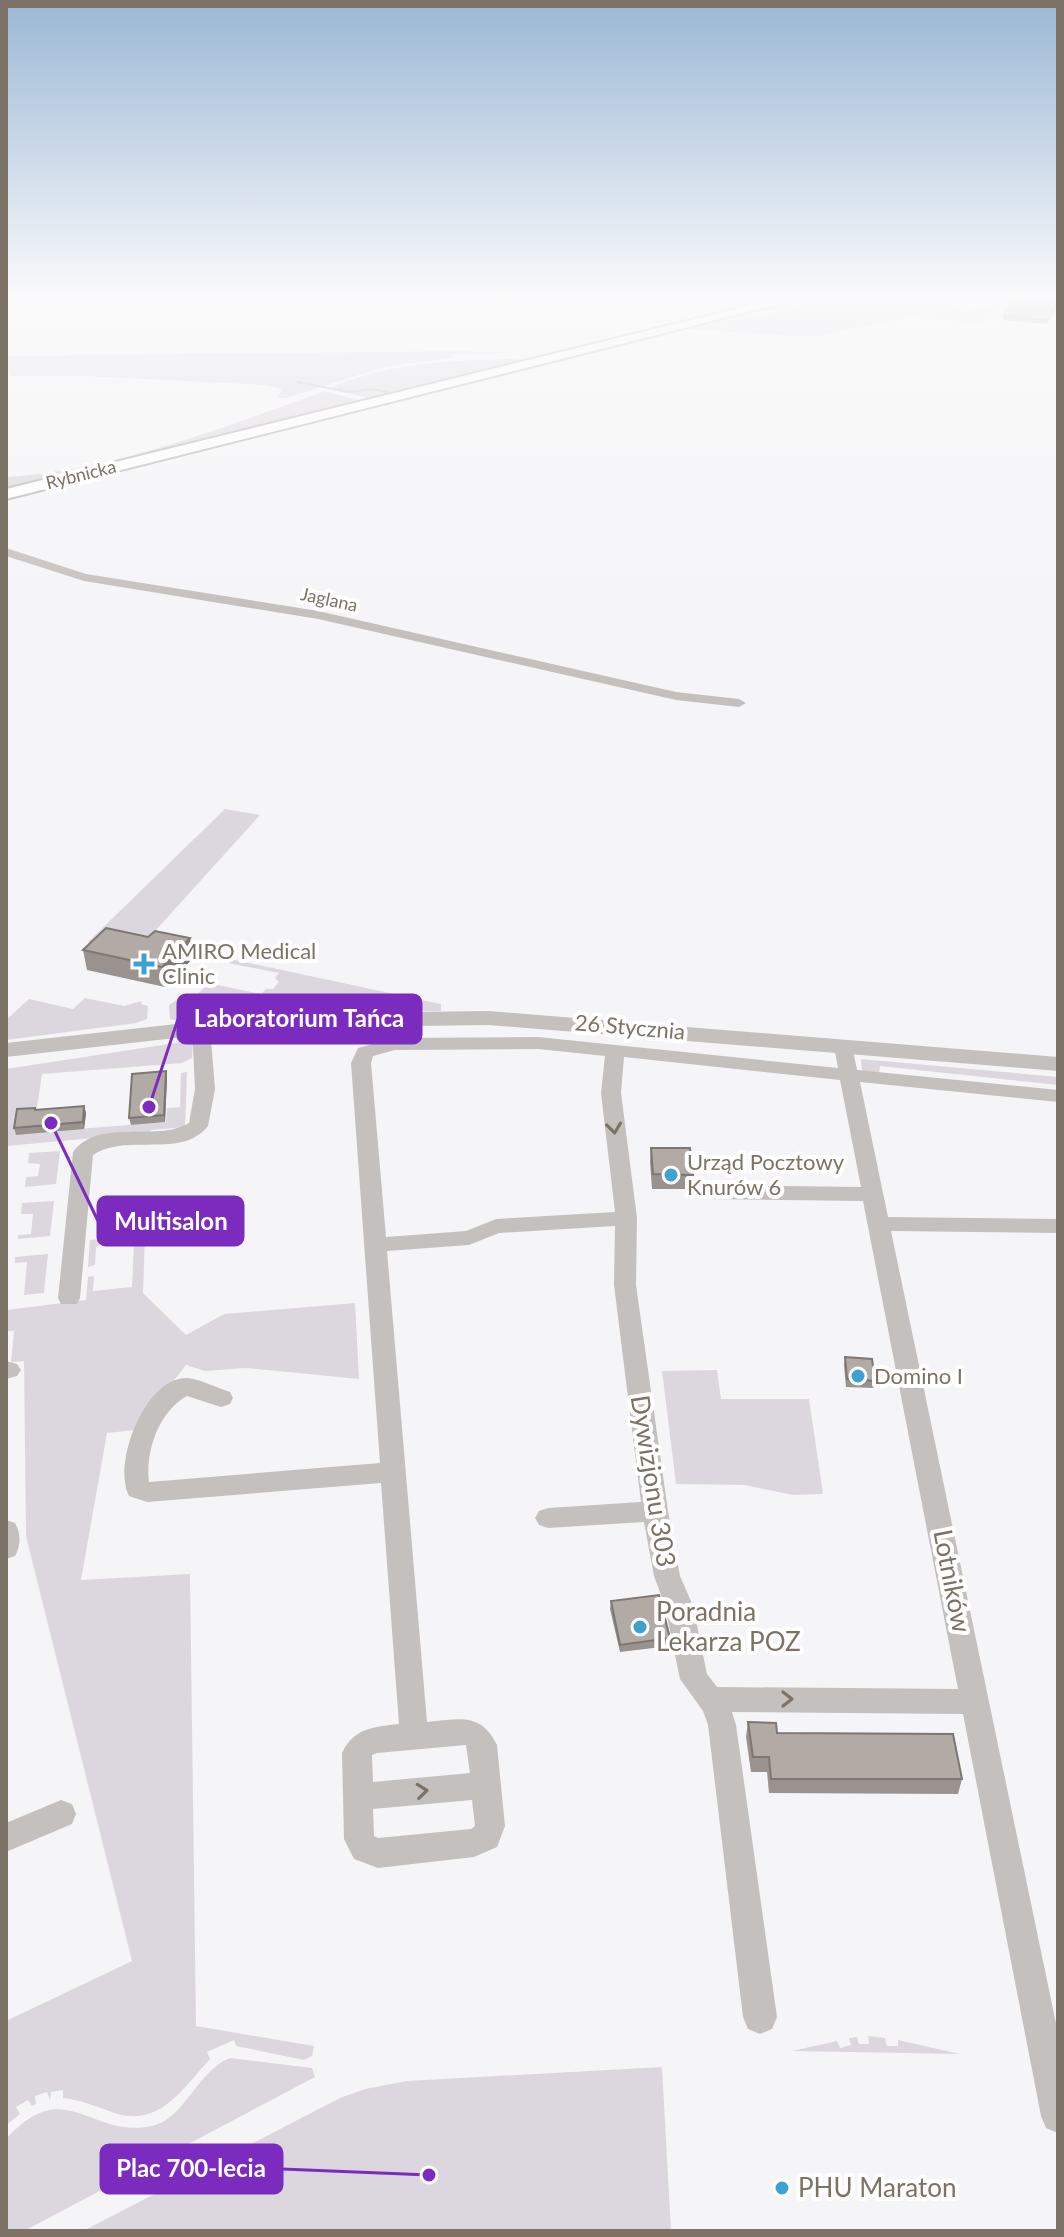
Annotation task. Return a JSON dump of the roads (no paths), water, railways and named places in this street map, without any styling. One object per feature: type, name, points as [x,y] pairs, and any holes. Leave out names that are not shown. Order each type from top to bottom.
[{"type":"main road","name":"Rybnicka","points":[[6,494],[388,399]]},
{"type":"street","name":"Jaglana","points":[[6,552],[84,577],[295,611],[686,698],[739,703]]},
{"type":"street","name":"26 Stycznia","points":[[6,1050],[201,1027],[327,1018],[489,1018],[1058,1064]]},
{"type":"street","points":[[69,1298],[83,1152],[99,1142],[180,1135],[198,1126],[205,1089],[201,1027]]},
{"type":"street","points":[[414,1736],[361,1063],[365,1052],[383,1045],[472,1041],[538,1043],[1058,1096]]},
{"type":"street","name":"Lotników","points":[[843,1046],[1058,2116]]},
{"type":"street","name":"Dywizjonu 303","points":[[615,1051],[612,1114],[626,1218],[626,1294],[655,1511],[667,1576],[679,1606],[694,1679],[719,1714],[722,1725],[760,2017]]},
{"type":"street","points":[[710,1192],[875,1194]]},
{"type":"street","points":[[375,1245],[469,1238],[496,1226],[626,1218]]},
{"type":"street","points":[[881,1224],[1058,1226]]},
{"type":"street","points":[[221,1398],[186,1387],[172,1393],[142,1433],[136,1481],[138,1489],[147,1492],[393,1472]]},
{"type":"street","points":[[548,1518],[655,1511]]},
{"type":"street","points":[[6,1530],[6,1548]]},
{"type":"street","points":[[709,1699],[977,1702]]},
{"type":"street","points":[[464,1731],[476,1735],[482,1745],[486,1785],[490,1826],[481,1841],[378,1853],[371,1853],[361,1844],[357,1753],[360,1747],[372,1740],[464,1731]]},
{"type":"street","points":[[358,1797],[486,1785]]},
{"type":"street","points":[[6,1838],[61,1814]]},
{"type":"place","name":"AMIRO Medical Clinic","points":[[144,964]]},
{"type":"place","name":"Laboratorium Tańca","points":[[149,1107]]},
{"type":"place","name":"Multisalon","points":[[51,1123]]},
{"type":"place","name":"Urząd Pocztowy Knurów 6","points":[[671,1175]]},
{"type":"place","name":"Domino I","points":[[858,1376]]},
{"type":"place","name":"Poradnia Lekarza POZ","points":[[640,1627]]},
{"type":"place","name":"Plac 700-lecia","points":[[429,2175]]},
{"type":"place","name":"PHU Maraton","points":[[782,2188]]}]
